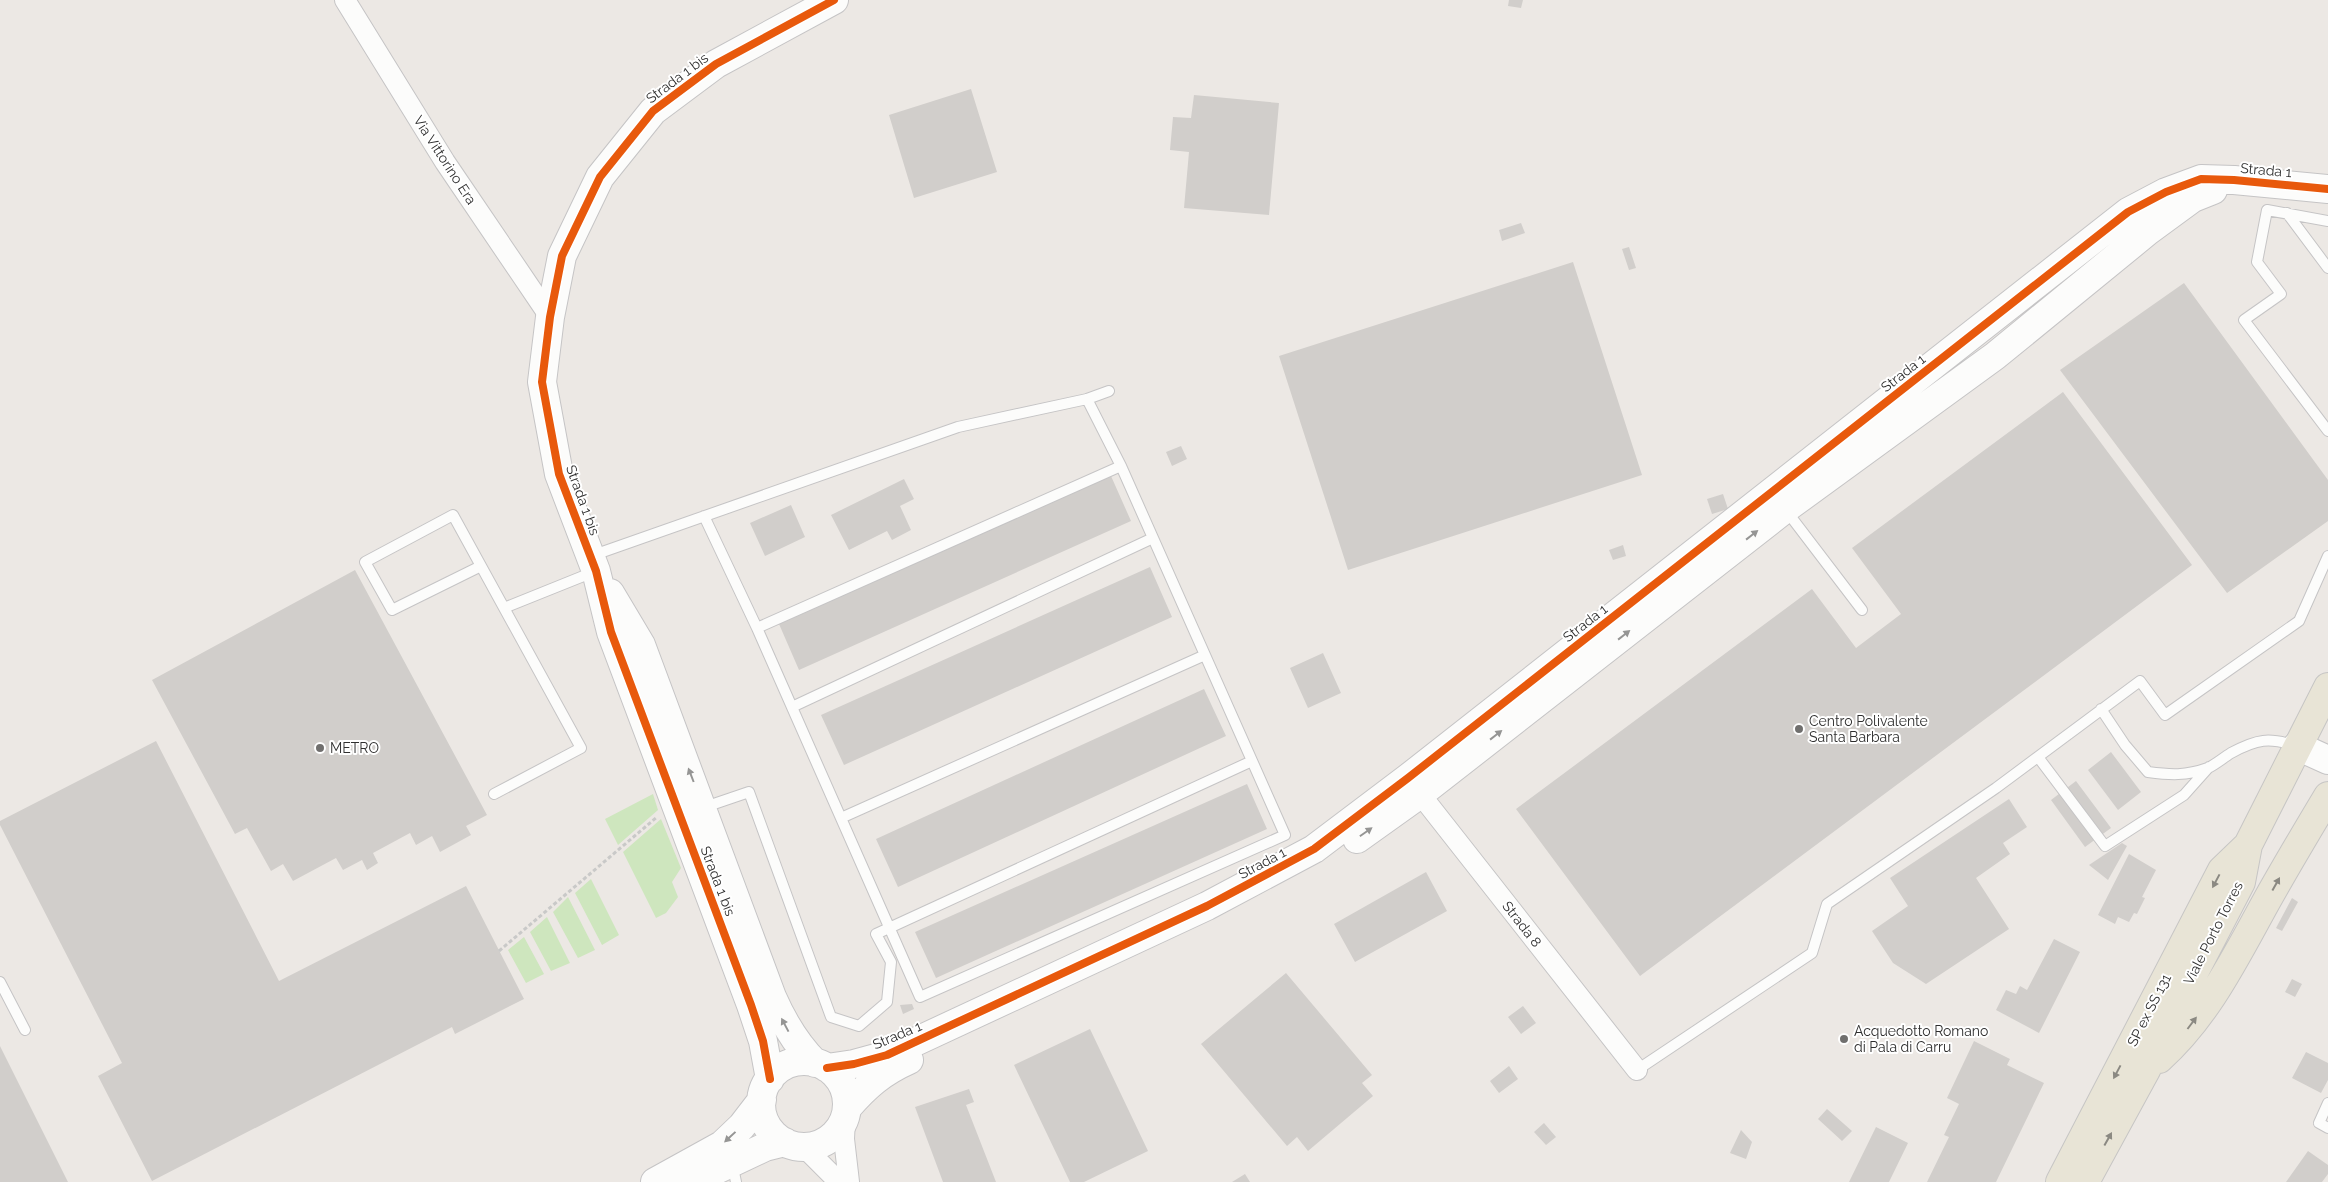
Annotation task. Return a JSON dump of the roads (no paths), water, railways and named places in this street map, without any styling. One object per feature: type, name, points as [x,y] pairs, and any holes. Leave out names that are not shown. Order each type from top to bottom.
[{"type":"main road","name":"Viale Porto Torres","points":[[2146,1070],[2173,1013],[2241,882],[2248,845],[2328,687]]},
{"type":"main road","points":[[2085,1182],[2146,1070],[2179,1040],[2216,992],[2280,876],[2328,796]]},
{"type":"main road","name":"SP ex SS 131","points":[[2060,1182],[2222,870],[2248,845]]},
{"type":"street","name":"Via Vittorino Era","points":[[345,0],[445,162],[550,317]]},
{"type":"street","name":"Strada 1 bis","points":[[766,1089],[763,1041],[688,810],[641,645],[593,563],[559,474],[542,382],[550,317],[562,256],[600,177],[653,111],[716,64],[834,0]]},
{"type":"street","name":"Strada 1","points":[[846,1113],[862,1090],[888,1069],[1212,921],[1324,862],[1414,786],[2128,212],[2166,192],[2201,179],[2234,180],[2328,189]]},
{"type":"street","name":"Strada 1","points":[[821,1065],[854,1064],[887,1055],[1207,906],[1314,849],[1414,786],[1785,509],[1995,356],[2148,231],[2193,198],[2234,180]]},
{"type":"street","points":[[2297,746],[2328,760]]},
{"type":"street","name":"Strada 8","points":[[1414,786],[1637,1070]]},
{"type":"street","name":"Strada 1 bis","points":[[688,810],[786,1028],[800,1049],[821,1065]]},
{"type":"street","points":[[655,1182],[722,1146],[742,1126],[766,1089],[786,1065],[801,1061],[821,1065],[840,1081],[846,1098],[844,1139],[849,1182]]},
{"type":"street","points":[[766,1089],[762,1113],[774,1135],[794,1144],[838,1182]]},
{"type":"street","points":[[691,1182],[734,1172],[765,1147],[794,1144],[812,1146],[829,1140],[841,1126],[846,1113]]},
{"type":"lane","points":[[2328,221],[2267,210],[2257,262],[2281,294],[2244,320],[2328,431]]},
{"type":"lane","points":[[2287,213],[2328,268]]},
{"type":"lane","points":[[504,608],[593,563],[704,516],[958,427],[1087,399],[1109,391]]},
{"type":"lane","points":[[704,516],[757,628],[920,997],[1285,835],[1121,466],[1087,399]]},
{"type":"lane","points":[[757,628],[1121,466]]},
{"type":"lane","points":[[1785,509],[1862,610]]},
{"type":"lane","points":[[481,566],[392,610],[365,562],[453,515],[481,566],[504,608],[580,748],[494,794]]},
{"type":"lane","points":[[792,707],[1153,538]]},
{"type":"lane","points":[[1637,1070],[1812,953],[1827,904],[1996,788],[2140,681],[2165,715],[2299,620],[2328,556]]},
{"type":"lane","points":[[841,818],[1205,655]]},
{"type":"lane","points":[[2101,709],[2125,745],[2148,772],[2177,776],[2209,767],[2232,753],[2265,739],[2279,740],[2297,746]]},
{"type":"lane","points":[[2038,757],[2105,846],[2184,795],[2209,767]]},
{"type":"lane","points":[[688,810],[749,792],[831,1017],[859,1026],[887,1002],[891,962],[876,934],[1252,761]]},
{"type":"lane","points":[[0,982],[24,1030]]},
{"type":"lane","points":[[2328,1103],[2319,1123],[2328,1128]]},
{"type":"place","name":"Centro Polivalente Santa Barbara","points":[[1799,729]]},
{"type":"place","name":"METRO","points":[[320,748]]},
{"type":"place","name":"Acquedotto Romano di Pala di Carru","points":[[1844,1039]]}]
